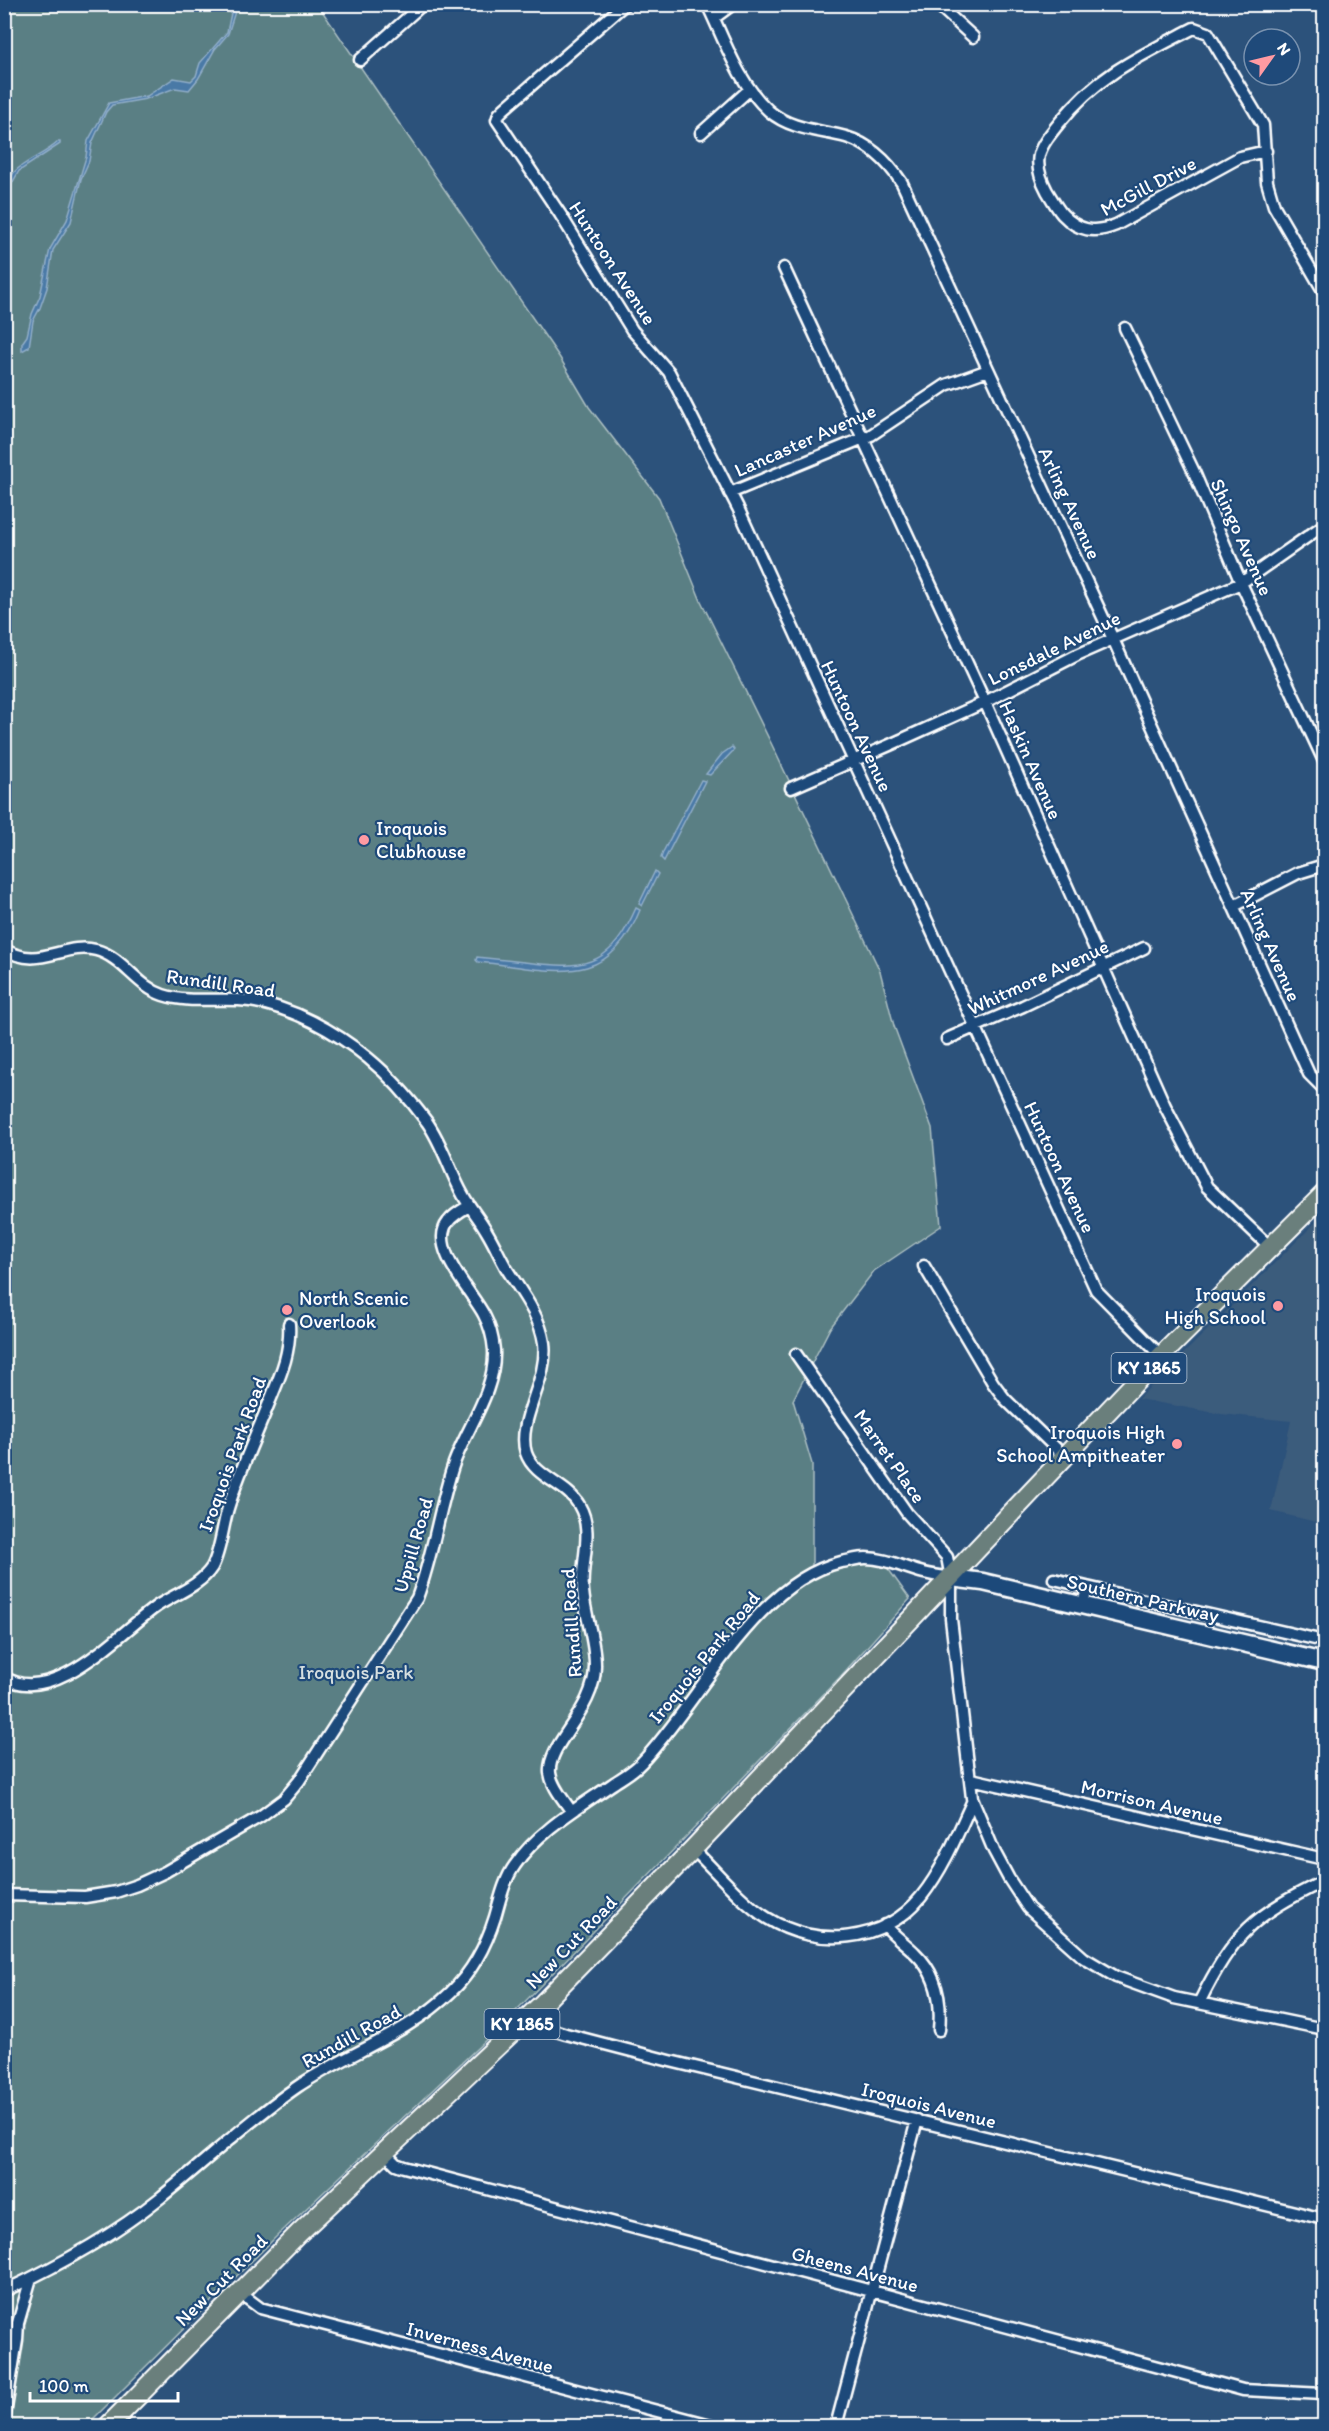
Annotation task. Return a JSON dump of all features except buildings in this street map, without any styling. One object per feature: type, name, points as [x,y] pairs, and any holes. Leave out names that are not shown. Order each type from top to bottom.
[{"type":"main road","name":"KY 1865","points":[[951,1578],[1161,1356],[1324,1194]]},
{"type":"main road","name":"Southern Parkway","points":[[951,1578],[983,1582],[1324,1662]]},
{"type":"main road","name":"New Cut Road","points":[[108,2427],[384,2152],[525,2021],[693,1849],[951,1578]]},
{"type":"street","points":[[360,60],[423,4]]},
{"type":"street","name":"Huntoon Avenue","points":[[625,4],[498,114],[497,120],[560,214],[632,330],[669,372],[730,493],[1096,1290],[1161,1356]]},
{"type":"street","name":"Arling Avenue","points":[[707,4],[742,78],[770,111],[794,125],[858,142],[877,154],[895,173],[930,243],[1113,639],[1310,1074],[1324,1089]]},
{"type":"street","points":[[714,18],[733,4]]},
{"type":"street","points":[[937,4],[973,37]]},
{"type":"street","name":"McGill Drive","points":[[1194,28],[1208,33],[1260,118],[1266,151],[1240,157],[1104,230],[1090,231],[1077,226],[1059,211],[1039,172],[1038,160],[1042,144],[1071,107],[1103,78],[1154,47],[1194,28]]},
{"type":"street","points":[[700,133],[750,89]]},
{"type":"street","points":[[1266,151],[1267,182],[1274,206],[1324,292]]},
{"type":"street","name":"Haskin Avenue","points":[[784,268],[985,702],[1165,1106],[1203,1183],[1271,1248]]},
{"type":"street","name":"Shingo Avenue","points":[[1125,328],[1194,472],[1241,583],[1324,761]]},
{"type":"street","name":"Lancaster Avenue","points":[[730,493],[871,435],[946,385],[988,370]]},
{"type":"street","name":"Lonsdale Avenue","points":[[790,788],[985,702],[1113,639],[1241,583],[1324,525]]},
{"type":"street","points":[[1234,906],[1298,873],[1324,865]]},
{"type":"street","name":"Whitmore Avenue","points":[[948,1039],[1144,948]]},
{"type":"street","name":"Rundill Road","points":[[4,949],[19,956],[33,958],[81,949],[98,951],[117,961],[146,986],[161,995],[175,998],[250,1001],[281,1009],[310,1021],[368,1058],[394,1082],[428,1123],[469,1206],[488,1233],[503,1264],[542,1331],[544,1363],[524,1432],[525,1451],[533,1465],[575,1498],[586,1521],[583,1592],[594,1650],[595,1673],[585,1706],[555,1753],[550,1772],[556,1788],[572,1812],[540,1838],[514,1865],[504,1886],[494,1922],[476,1962],[462,1982],[438,2005],[407,2026],[307,2081],[223,2144],[158,2200],[128,2221],[31,2278],[4,2291]]},
{"type":"street","name":"Uppill Road","points":[[4,1895],[85,1897],[116,1892],[137,1885],[165,1872],[268,1811],[284,1799],[298,1782],[417,1598],[425,1579],[453,1466],[491,1375],[494,1354],[490,1329],[477,1302],[445,1253],[443,1240],[447,1223],[469,1206]]},
{"type":"street","points":[[924,1266],[993,1383],[1005,1399],[1064,1456]]},
{"type":"street","name":"Iroquois Park Road","points":[[4,1677],[28,1685],[63,1676],[86,1662],[158,1605],[204,1577],[213,1565],[229,1504],[287,1359],[289,1324]]},
{"type":"street","name":"Marret Place","points":[[796,1354],[907,1513],[947,1557],[951,1578],[951,1619],[973,1800],[982,1826],[1009,1880],[1028,1908],[1084,1958],[1116,1977],[1150,1990],[1199,2003],[1324,2029]]},
{"type":"street","name":"Iroquois Park Road","points":[[572,1812],[640,1764],[763,1611],[782,1592],[801,1578],[833,1564],[868,1558],[884,1560],[920,1572],[951,1578]]},
{"type":"street","points":[[1054,1579],[1324,1641]]},
{"type":"street","points":[[1083,1606],[1087,1587]]},
{"type":"street","name":"Morrison Avenue","points":[[971,1779],[1324,1859]]},
{"type":"street","points":[[693,1849],[756,1910],[786,1927],[824,1938],[863,1934],[885,1925],[906,1912],[920,1898],[934,1879],[973,1800]]},
{"type":"street","points":[[1199,2003],[1216,1968],[1244,1931],[1271,1909],[1324,1881]]},
{"type":"street","points":[[885,1925],[894,1937],[925,1963],[930,1971],[940,2001],[939,2030]]},
{"type":"street","name":"Iroquois Avenue","points":[[525,2021],[670,2061],[1324,2219]]},
{"type":"street","points":[[836,2427],[917,2120]]},
{"type":"street","name":"Gheens Avenue","points":[[384,2152],[396,2164],[404,2167],[1244,2390],[1324,2394]]},
{"type":"street","points":[[4,2421],[18,2323],[31,2278]]},
{"type":"street","name":"Inverness Avenue","points":[[240,2293],[260,2308],[715,2427]]},
{"type":"shaded area","points":[[233,4],[237,5],[228,34],[215,49],[189,90],[175,88],[146,99],[112,105],[106,112],[92,143],[71,222],[53,250],[47,288],[33,321],[29,347],[22,351],[22,343],[27,336],[32,314],[40,296],[50,249],[67,220],[86,157],[88,141],[109,103],[147,96],[174,78],[191,81],[196,76],[200,63],[227,32]]},
{"type":"shaded area","points":[[58,142],[60,144],[19,171],[5,196],[6,186],[16,170]]},
{"type":"shaded area","points":[[732,747],[734,750],[710,775],[706,774],[722,754]]},
{"type":"shaded area","points":[[701,780],[705,781],[664,861],[661,858],[663,852]]},
{"type":"shaded area","points":[[655,871],[658,874],[642,906],[639,904]]},
{"type":"shaded area","points":[[636,908],[640,910],[626,937],[611,954],[593,965],[573,970],[552,970],[476,960],[477,957],[553,965],[584,963],[608,951],[618,940]]},
{"type":"shaded area","name":"Iroquois High School","points":[[1324,1214],[1324,1524],[1271,1511],[1291,1421],[1221,1414],[1138,1399]]},
{"type":"green space","name":"Iroquois Park","points":[[5,5],[318,5],[560,358],[589,407],[659,498],[701,601],[880,971],[894,1026],[932,1128],[941,1226],[874,1271],[830,1328],[793,1400],[812,1464],[812,1573],[833,1564],[884,1563],[910,1599],[839,1678],[505,2022],[278,2235],[86,2426],[5,2426]]},
{"type":"place","name":"Iroquois Clubhouse","points":[[364,840]]},
{"type":"place","name":"Iroquois High School","points":[[1278,1306]]},
{"type":"place","name":"North Scenic Overlook","points":[[287,1310]]},
{"type":"place","name":"Iroquois High School Ampitheater","points":[[1177,1444]]}]
